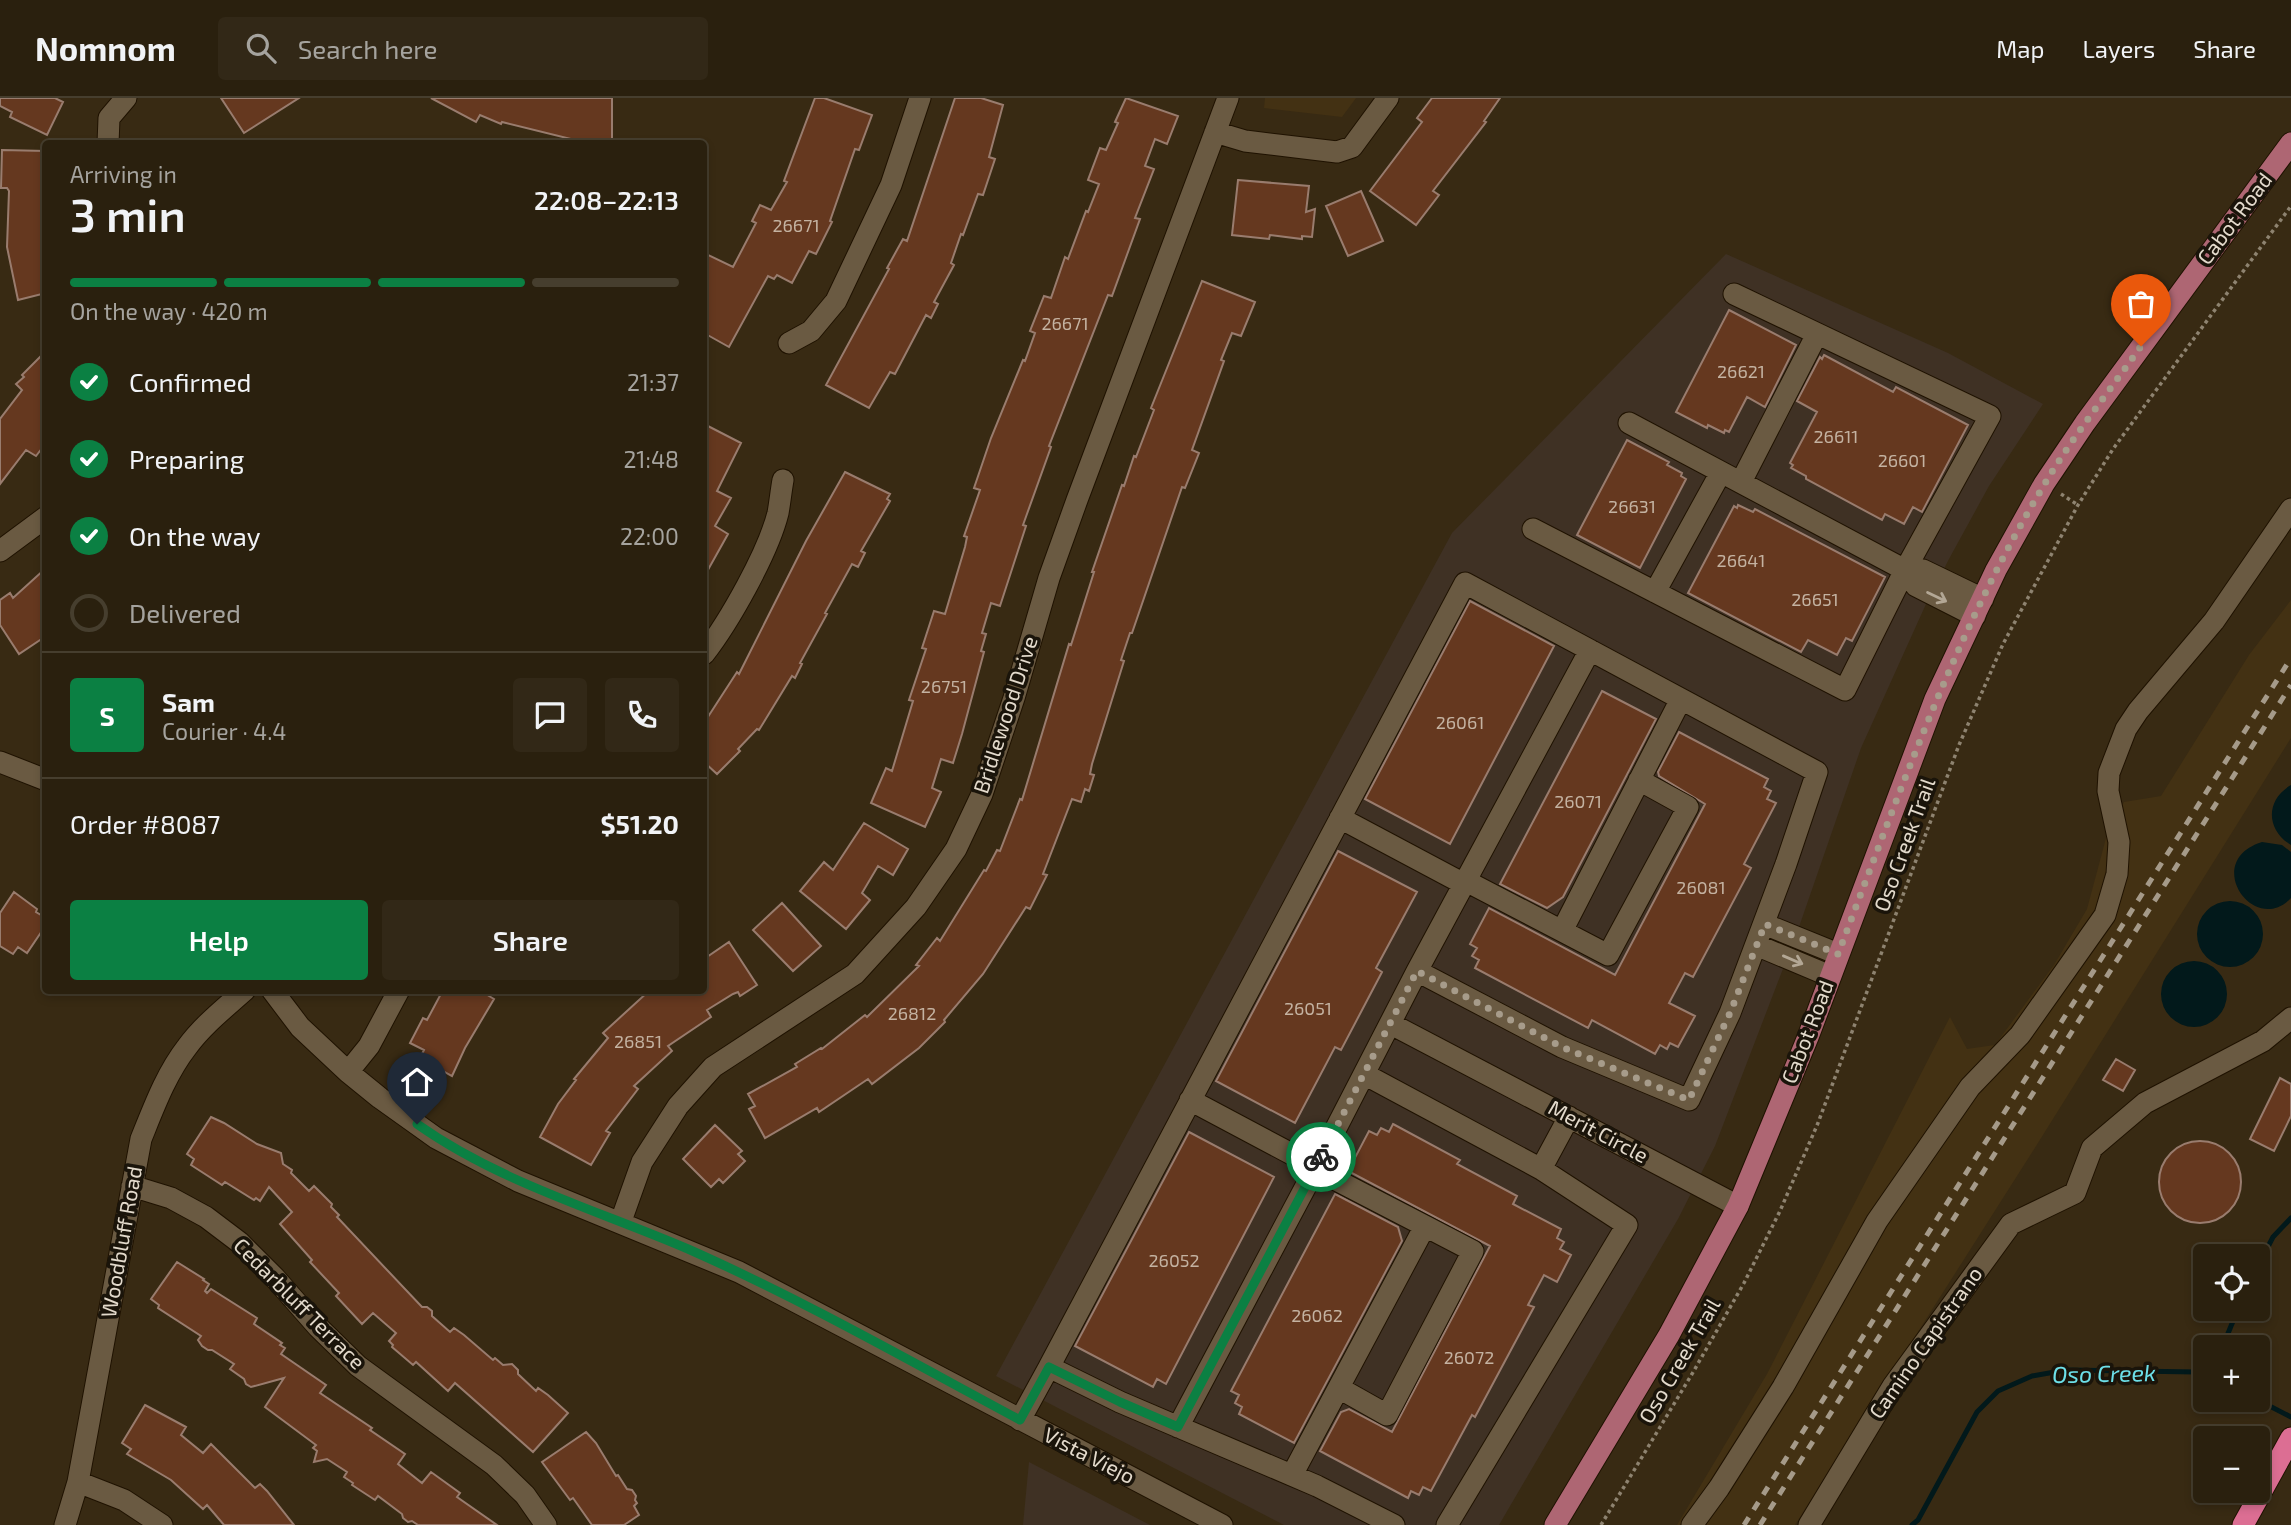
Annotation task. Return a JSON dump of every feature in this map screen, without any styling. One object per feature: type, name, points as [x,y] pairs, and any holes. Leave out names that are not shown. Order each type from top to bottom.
[{"type":"highway","points":[[2244,1523],[2291,1438]]},
{"type":"main road","name":"Cabot Road","points":[[1555,1525],[1669,1335],[1738,1206],[1808,1037],[1935,699],[1979,607],[2044,484],[2155,327],[2291,143]]},
{"type":"street","points":[[108,140],[109,118],[126,98]]},
{"type":"street","points":[[789,343],[811,331],[836,301],[891,186],[920,98]]},
{"type":"street","name":"Bridlewood Drive","points":[[621,1222],[642,1162],[678,1106],[713,1067],[855,974],[916,907],[956,849],[982,794],[1014,698],[1049,578],[1228,98]]},
{"type":"street","points":[[1215,132],[1245,141],[1337,152],[1352,147],[1388,98]]},
{"type":"street","points":[[1533,529],[1845,690],[1905,570],[1990,416],[1734,294]]},
{"type":"street","points":[[1741,482],[1817,334]]},
{"type":"street","points":[[1629,423],[1905,570],[1916,586],[1979,607]]},
{"type":"street","points":[[1656,593],[1721,472]]},
{"type":"street","points":[[707,649],[736,605],[763,550],[777,514],[783,480]]},
{"type":"street","points":[[1692,1525],[1719,1488],[1783,1387],[1819,1320],[1884,1211],[1970,1087],[2020,1035],[2105,915],[2116,874],[2119,842],[2108,791],[2109,773],[2126,729],[2214,621],[2291,509]]},
{"type":"street","points":[[0,551],[42,520]]},
{"type":"street","points":[[1020,1420],[1465,583],[1817,772],[1765,924],[1730,1013],[1689,1100],[1562,1047],[1417,971]]},
{"type":"street","points":[[1178,1427],[1417,971],[1590,650]]},
{"type":"street","points":[[1562,931],[1681,699]]},
{"type":"street","points":[[0,762],[42,778]]},
{"type":"street","points":[[1340,818],[1608,955],[1688,807],[1639,780]]},
{"type":"street","points":[[1765,924],[1838,954]]},
{"type":"street","points":[[1756,945],[1830,976]]},
{"type":"street","name":"Woodbluff Road","points":[[65,1525],[78,1482],[141,1139],[162,1088],[187,1047],[217,1014],[240,994]]},
{"type":"street","name":"Vista Viejo","points":[[275,994],[300,1027],[348,1072],[425,1130],[472,1158],[518,1181],[739,1272],[1223,1525]]},
{"type":"street","points":[[348,1072],[369,1046],[397,994]]},
{"type":"street","name":"Camino Capistrano","points":[[1809,1525],[1893,1386],[2011,1224],[2075,1193],[2092,1148],[2145,1103],[2263,1041],[2291,1018]]},
{"type":"street","name":"Merit Circle","points":[[1391,1024],[1738,1206]]},
{"type":"street","points":[[1364,1074],[1541,1169],[1627,1225],[1447,1525]]},
{"type":"street","points":[[1190,1100],[1473,1251],[1387,1415],[1339,1388]]},
{"type":"street","points":[[1541,1169],[1569,1117]]},
{"type":"street","name":"Cedarbluff Terrace","points":[[132,1186],[171,1198],[206,1217],[239,1242],[275,1278],[317,1327],[359,1366],[494,1465],[526,1495],[546,1525]]},
{"type":"street","points":[[1292,1475],[1425,1226]]},
{"type":"street","points":[[1049,1367],[1120,1402],[1292,1475],[1394,1525]]},
{"type":"street","points":[[78,1482],[124,1500],[162,1525]]},
{"type":"path","name":"Oso Creek Trail","points":[[1601,1525],[1731,1306],[1780,1211],[1818,1123],[1959,745],[2004,644],[2078,505],[2113,449],[2291,206]]},
{"type":"shaded area","points":[[1265,98],[1356,98],[1342,117],[1264,108]]},
{"type":"shaded area","points":[[1726,254],[1948,353],[2043,404],[1989,486],[1949,559],[1861,748],[1799,927],[1715,1146],[1678,1219],[1499,1525],[1284,1525],[996,1376],[1452,533]]},
{"type":"shaded area","points":[[2291,600],[2291,738],[1795,1525],[1677,1525],[1767,1374],[1950,1017],[1967,1049],[1995,1045],[2054,965],[2087,909],[2109,827],[2124,802],[2161,796],[2249,655]]},
{"type":"shaded area","points":[[1029,1462],[1150,1525],[1023,1525]]},
{"type":"water","points":[[2291,785],[2291,845],[2277,831],[2272,815],[2277,799]]},
{"type":"water","points":[[2262,842],[2282,845],[2291,852],[2291,898],[2277,908],[2262,908],[2249,902],[2240,892],[2235,878],[2236,864],[2244,851]]},
{"type":"water","points":[[2230,901],[2243,903],[2258,916],[2263,934],[2261,947],[2248,962],[2230,967],[2217,965],[2202,952],[2197,934],[2199,921],[2212,906]]},
{"type":"water","points":[[2194,961],[2207,963],[2222,976],[2227,994],[2225,1007],[2212,1022],[2194,1027],[2181,1025],[2166,1012],[2161,994],[2163,981],[2176,966]]},
{"type":"building","points":[[0,98],[55,98],[63,102],[47,135],[10,117],[12,112],[0,106]]},
{"type":"building","points":[[221,98],[299,98],[244,133]]},
{"type":"building","points":[[431,98],[612,98],[612,140],[571,140],[502,122],[501,124],[480,115],[476,122]]},
{"type":"building","points":[[815,98],[824,98],[872,115],[859,150],[855,149],[830,221],[832,222],[816,254],[809,251],[792,283],[777,275],[774,279],[768,276],[729,347],[707,335],[707,254],[733,267],[756,223],[752,221],[760,205],[771,210],[787,182],[784,181]]},
{"type":"building","points":[[955,98],[981,98],[1003,105],[989,157],[995,159],[983,195],[978,194],[963,235],[961,234],[951,263],[954,265],[934,302],[938,304],[931,318],[926,315],[895,374],[890,372],[869,408],[826,385],[903,239],[907,241]]},
{"type":"building","points":[[1126,98],[1178,116],[1167,144],[1155,139],[1145,166],[1154,169],[1135,218],[1140,219],[1112,296],[1108,295],[1049,446],[1051,447],[1023,525],[1026,526],[1000,606],[991,603],[982,633],[986,634],[981,651],[984,652],[962,734],[953,763],[941,759],[932,788],[941,792],[925,827],[871,803],[886,768],[892,771],[913,701],[909,700],[926,649],[922,648],[934,611],[945,614],[965,547],[967,537],[964,536],[980,490],[974,488],[991,438],[1023,360],[1025,361],[1035,333],[1030,331],[1044,296],[1051,298],[1065,257],[1068,259],[1086,211],[1088,212],[1099,184],[1088,180],[1100,148],[1106,150]]},
{"type":"building","points":[[1432,98],[1500,98],[1484,121],[1486,122],[1433,191],[1439,195],[1416,225],[1370,191],[1422,122],[1417,118]]},
{"type":"building","points":[[2,150],[42,151],[42,294],[18,300],[7,247],[9,191],[7,188],[1,188]]},
{"type":"building","points":[[1238,180],[1309,186],[1306,212],[1315,209],[1312,237],[1302,236],[1302,239],[1270,235],[1269,239],[1232,235]]},
{"type":"building","points":[[1361,191],[1383,241],[1348,256],[1326,206]]},
{"type":"building","points":[[1202,281],[1255,302],[1241,336],[1232,333],[1221,360],[1224,361],[1192,450],[1199,453],[1185,488],[1182,487],[1121,660],[1124,661],[1092,764],[1090,774],[1094,775],[1089,791],[1085,789],[1081,802],[1072,799],[1043,874],[1047,875],[1030,909],[1026,907],[983,974],[945,1022],[919,1048],[872,1084],[868,1079],[819,1112],[817,1108],[765,1138],[749,1109],[755,1106],[748,1094],[797,1067],[795,1064],[822,1049],[865,1015],[867,1017],[919,966],[916,965],[937,938],[940,941],[997,850],[1000,851],[1020,799],[1022,800],[1069,644],[1071,645],[1092,572],[1122,485],[1124,486],[1134,456],[1136,457],[1154,410],[1151,408]]},
{"type":"building","points":[[1729,310],[1796,345],[1765,407],[1747,397],[1729,432],[1725,430],[1724,433],[1708,425],[1707,428],[1676,412]]},
{"type":"building","points":[[42,355],[42,448],[36,456],[26,450],[0,484],[0,419],[22,390],[16,384],[24,377],[22,375]]},
{"type":"building","points":[[1824,355],[1893,392],[1896,387],[1968,425],[1922,512],[1913,507],[1904,524],[1885,514],[1882,520],[1806,479],[1806,476],[1791,468],[1793,465],[1790,463],[1817,412],[1797,401],[1820,357],[1822,359]]},
{"type":"building","points":[[707,426],[741,443],[717,491],[731,498],[715,526],[728,534],[707,572]]},
{"type":"building","points":[[1627,440],[1669,462],[1667,465],[1682,473],[1681,476],[1686,479],[1640,568],[1577,535]]},
{"type":"building","points":[[845,472],[890,494],[887,499],[890,501],[861,551],[865,553],[858,567],[852,564],[800,663],[802,664],[795,678],[792,676],[759,730],[757,729],[717,774],[707,765],[707,718],[737,672],[739,674],[806,541]]},
{"type":"building","points":[[1738,505],[1753,512],[1755,509],[1885,577],[1852,641],[1846,638],[1837,655],[1808,640],[1801,652],[1688,593],[1734,506],[1737,508]]},
{"type":"building","points":[[42,572],[42,639],[19,654],[0,625],[0,600],[10,593],[13,598]]},
{"type":"building","points":[[1470,601],[1554,646],[1450,844],[1365,799]]},
{"type":"building","points":[[1602,691],[1656,719],[1563,897],[1547,908],[1500,884]]},
{"type":"building","points":[[1679,732],[1768,779],[1764,787],[1771,791],[1767,799],[1776,803],[1744,864],[1751,868],[1693,977],[1685,973],[1669,1003],[1695,1016],[1678,1047],[1670,1043],[1667,1049],[1660,1045],[1655,1054],[1592,1020],[1588,1028],[1475,968],[1479,960],[1472,956],[1477,948],[1470,944],[1489,908],[1615,975],[1705,804],[1659,776],[1658,772]]},
{"type":"building","points":[[864,823],[908,849],[893,875],[878,866],[862,893],[870,900],[846,929],[800,891],[824,862],[833,870]]},
{"type":"building","points":[[1338,851],[1417,892],[1376,968],[1382,972],[1341,1050],[1335,1047],[1295,1123],[1216,1081]]},
{"type":"building","points":[[14,892],[42,916],[42,931],[27,953],[18,947],[13,954],[0,946],[0,913]]},
{"type":"building","points":[[782,903],[821,946],[793,971],[753,930]]},
{"type":"building","points":[[729,942],[757,985],[740,996],[738,992],[733,994],[707,1010],[711,1017],[668,1046],[672,1051],[634,1086],[638,1089],[606,1131],[610,1133],[591,1165],[540,1137],[558,1104],[576,1080],[574,1079],[608,1038],[603,1033],[646,994],[707,994],[707,957]]},
{"type":"building","points":[[441,994],[486,994],[494,999],[452,1076],[420,1058],[424,1050],[410,1043],[423,1018],[427,1020]]},
{"type":"building","points":[[2116,1059],[2135,1070],[2123,1091],[2103,1080]]},
{"type":"building","points":[[2280,1078],[2291,1084],[2291,1116],[2274,1151],[2250,1139]]},
{"type":"building","points":[[211,1117],[257,1144],[281,1153],[283,1164],[292,1170],[291,1173],[309,1191],[314,1186],[332,1204],[331,1207],[339,1215],[337,1217],[422,1307],[432,1311],[432,1316],[450,1332],[454,1328],[493,1360],[495,1358],[503,1365],[512,1364],[518,1374],[536,1391],[538,1388],[568,1413],[533,1452],[455,1383],[448,1391],[416,1362],[413,1365],[392,1347],[389,1341],[396,1333],[373,1313],[362,1324],[336,1296],[339,1293],[280,1224],[292,1212],[269,1187],[260,1201],[256,1198],[254,1200],[225,1182],[222,1185],[191,1165],[194,1159],[187,1154]]},
{"type":"building","points":[[1393,1124],[1460,1160],[1457,1164],[1517,1196],[1513,1204],[1561,1229],[1557,1238],[1564,1242],[1560,1249],[1571,1255],[1557,1282],[1544,1275],[1528,1305],[1534,1307],[1475,1417],[1472,1415],[1431,1491],[1423,1487],[1419,1495],[1411,1491],[1408,1498],[1320,1451],[1341,1412],[1349,1409],[1392,1432],[1490,1246],[1348,1171],[1369,1131],[1377,1135],[1381,1128],[1389,1132]]},
{"type":"building","points":[[715,1125],[742,1151],[738,1154],[745,1161],[723,1183],[719,1179],[711,1187],[683,1159]]},
{"type":"building","points":[[1189,1132],[1274,1177],[1166,1384],[1157,1379],[1153,1387],[1075,1346]]},
{"type":"building","points":[[2200,1141],[2216,1144],[2229,1153],[2238,1166],[2241,1182],[2238,1198],[2229,1211],[2216,1220],[2200,1223],[2184,1220],[2171,1211],[2162,1198],[2159,1182],[2162,1166],[2171,1153],[2184,1144]]},
{"type":"building","points":[[1335,1194],[1398,1227],[1402,1241],[1294,1443],[1239,1414],[1242,1407],[1235,1403],[1239,1395],[1231,1391]]},
{"type":"building","points":[[177,1262],[209,1284],[205,1291],[207,1293],[211,1289],[257,1318],[254,1324],[282,1343],[280,1345],[285,1348],[281,1354],[326,1385],[320,1393],[405,1454],[398,1464],[422,1483],[431,1472],[460,1493],[457,1497],[497,1525],[418,1525],[412,1521],[408,1522],[402,1514],[378,1496],[375,1500],[352,1485],[353,1483],[344,1477],[347,1472],[327,1459],[314,1462],[317,1451],[313,1448],[316,1445],[265,1407],[284,1378],[251,1387],[230,1369],[234,1364],[202,1346],[198,1340],[201,1336],[158,1308],[159,1305],[151,1299]]},
{"type":"building","points":[[145,1405],[186,1427],[181,1435],[203,1453],[211,1444],[255,1488],[260,1484],[294,1525],[224,1525],[207,1505],[203,1509],[171,1480],[127,1454],[131,1449],[122,1443]]},
{"type":"building","points":[[586,1432],[616,1476],[618,1475],[627,1489],[632,1490],[636,1496],[637,1503],[634,1506],[639,1515],[624,1525],[592,1525],[542,1462]]},
{"type":"waterway","points":[[2269,1244],[2291,1218]]},
{"type":"waterway","points":[[2227,1335],[2233,1321]]},
{"type":"waterway","name":"Oso Creek","points":[[1912,1525],[1918,1520],[1977,1412],[1998,1391],[2032,1376],[2066,1370],[2193,1372]]},
{"type":"waterway","name":"Oso Creek","points":[[2270,1406],[2291,1417]]},
{"type":"railway","points":[[1744,1525],[2291,658]]},
{"type":"railway","points":[[1760,1525],[2291,685]]},
{"type":"way so far","points":[[1321,1157],[1417,971],[1562,1047],[1689,1100],[1730,1013],[1765,924],[1838,954],[1935,699],[1996,570],[2044,484],[2141,346]]},
{"type":"route","points":[[417,1124],[436,1138],[518,1181],[739,1272],[1020,1420],[1049,1367],[1178,1427],[1321,1157]]}]
